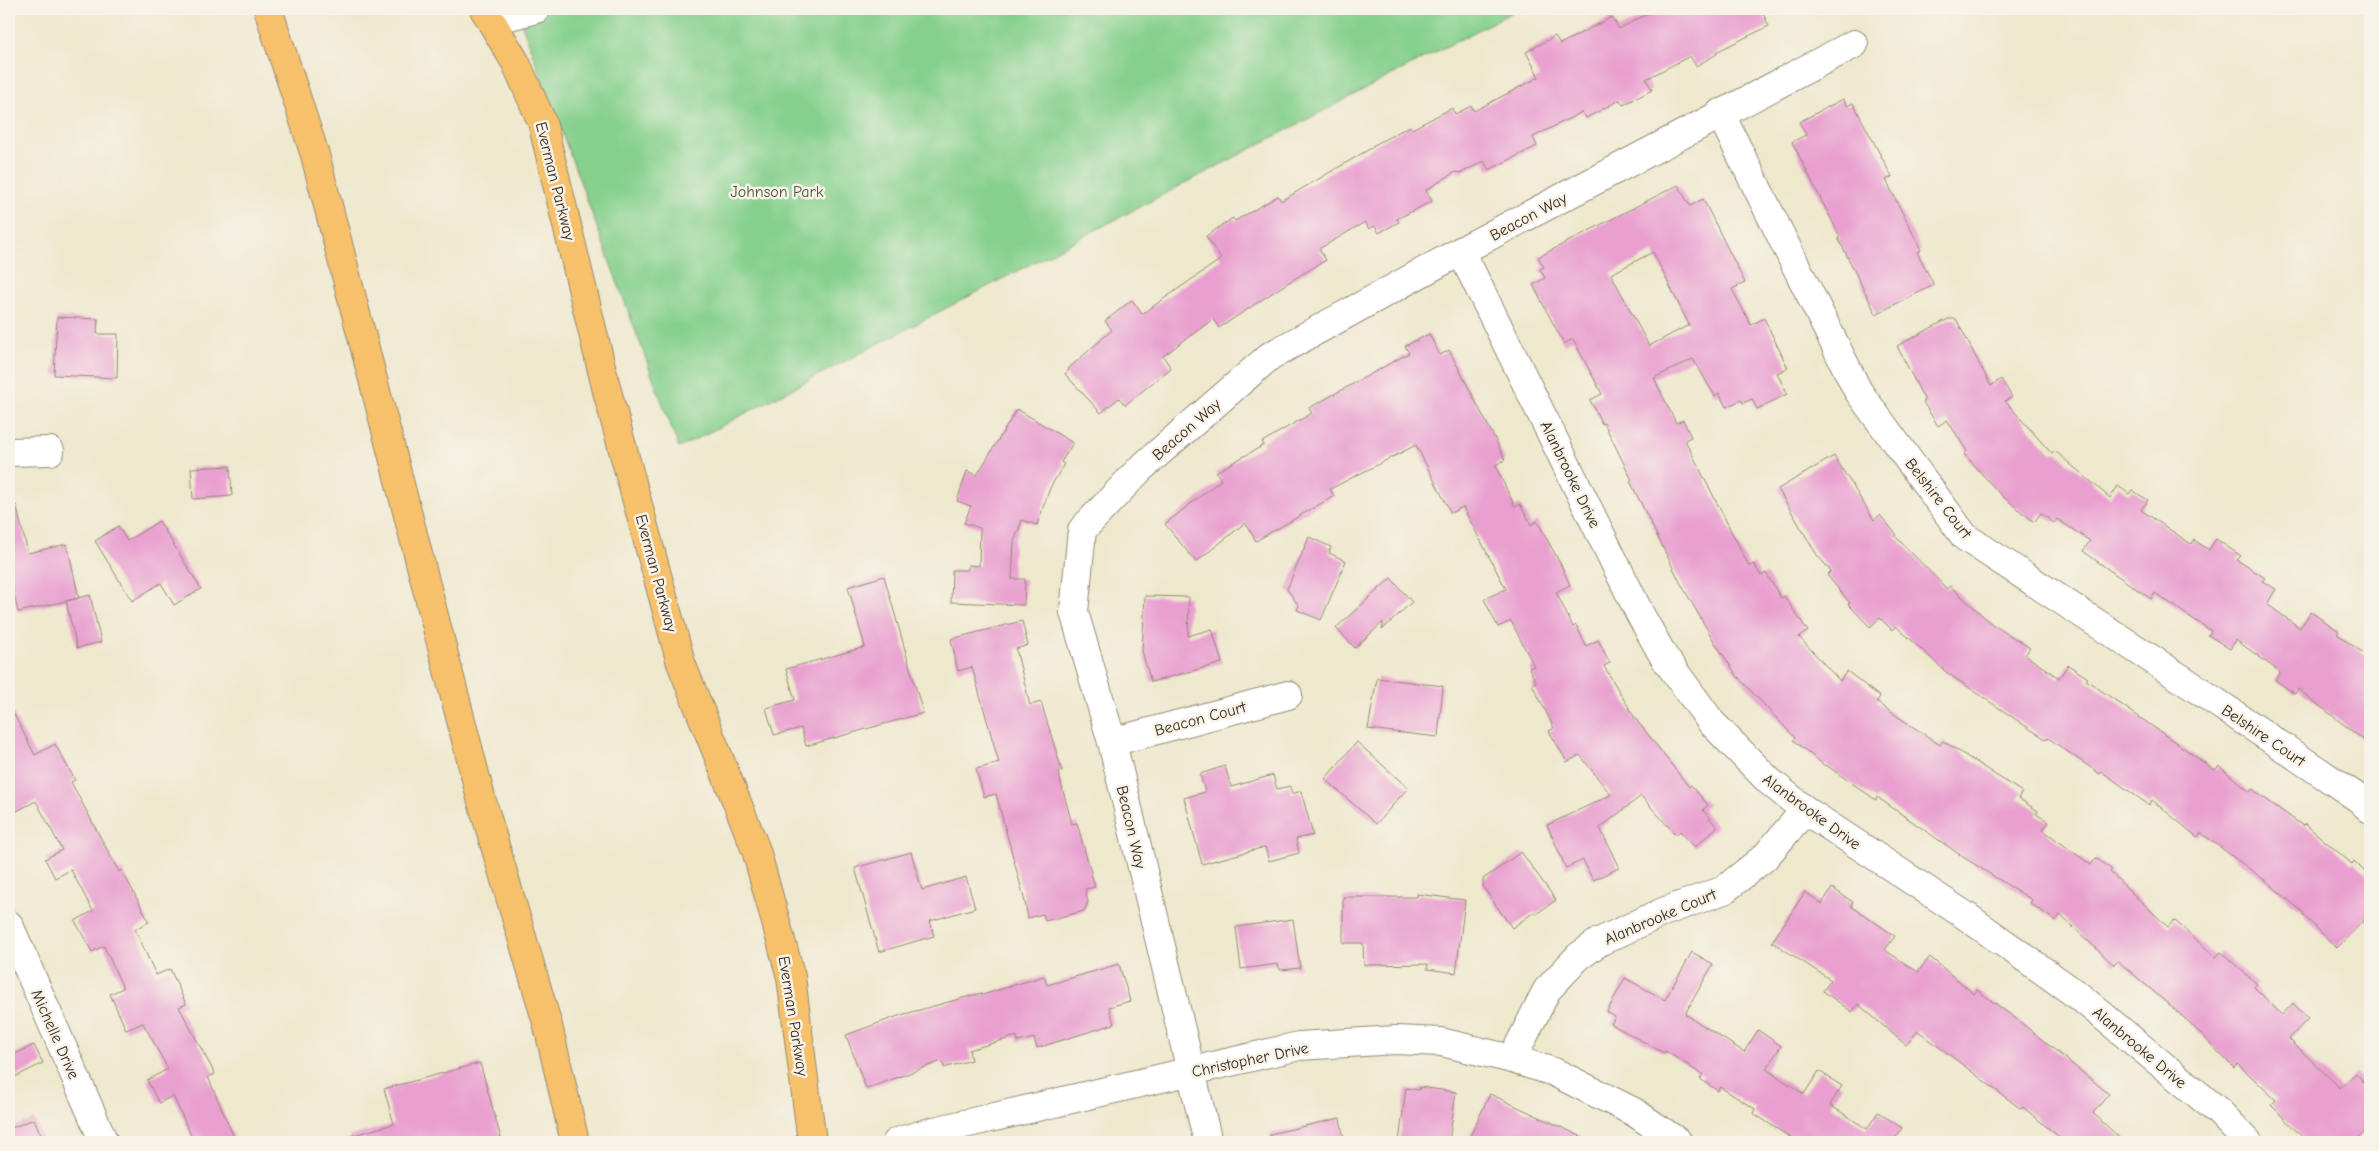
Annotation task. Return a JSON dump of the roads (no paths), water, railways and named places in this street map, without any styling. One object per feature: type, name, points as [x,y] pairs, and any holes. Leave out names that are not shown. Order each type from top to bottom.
[{"type":"main road","points":[[268,9],[315,155],[481,798],[548,1026],[575,1142]]},
{"type":"main road","name":"Everman Parkway","points":[[488,15],[516,63],[542,122],[607,391],[681,663],[756,850],[791,977],[812,1142]]},
{"type":"street","points":[[488,15],[536,9]]},
{"type":"street","name":"Beacon Way","points":[[1208,1142],[1112,742],[1074,612],[1082,530],[1140,469],[1270,356],[1461,251],[1854,44]]},
{"type":"street","name":"Belshire Court","points":[[1720,113],[1858,391],[1965,537],[2193,686],[2358,798],[2370,809]]},
{"type":"street","name":"Alanbrooke Drive","points":[[1461,251],[1640,614],[1664,657],[1712,723],[1769,781],[1805,810],[1999,938],[2080,997],[2218,1110],[2248,1142]]},
{"type":"street","points":[[9,452],[50,451]]},
{"type":"street","name":"Beacon Court","points":[[1112,742],[1288,695]]},
{"type":"street","name":"Alanbrooke Court","points":[[1512,1058],[1547,990],[1578,957],[1599,942],[1655,916],[1724,890],[1765,857],[1805,810]]},
{"type":"street","name":"Michelle Drive","points":[[9,925],[104,1142]]},
{"type":"street","name":"Christopher Drive","points":[[897,1142],[930,1132],[1299,1046],[1396,1040],[1441,1042],[1512,1058],[1554,1072],[1634,1112],[1678,1142]]},
{"type":"park label","name":"Johnson Park","points":[[777,191]]}]
